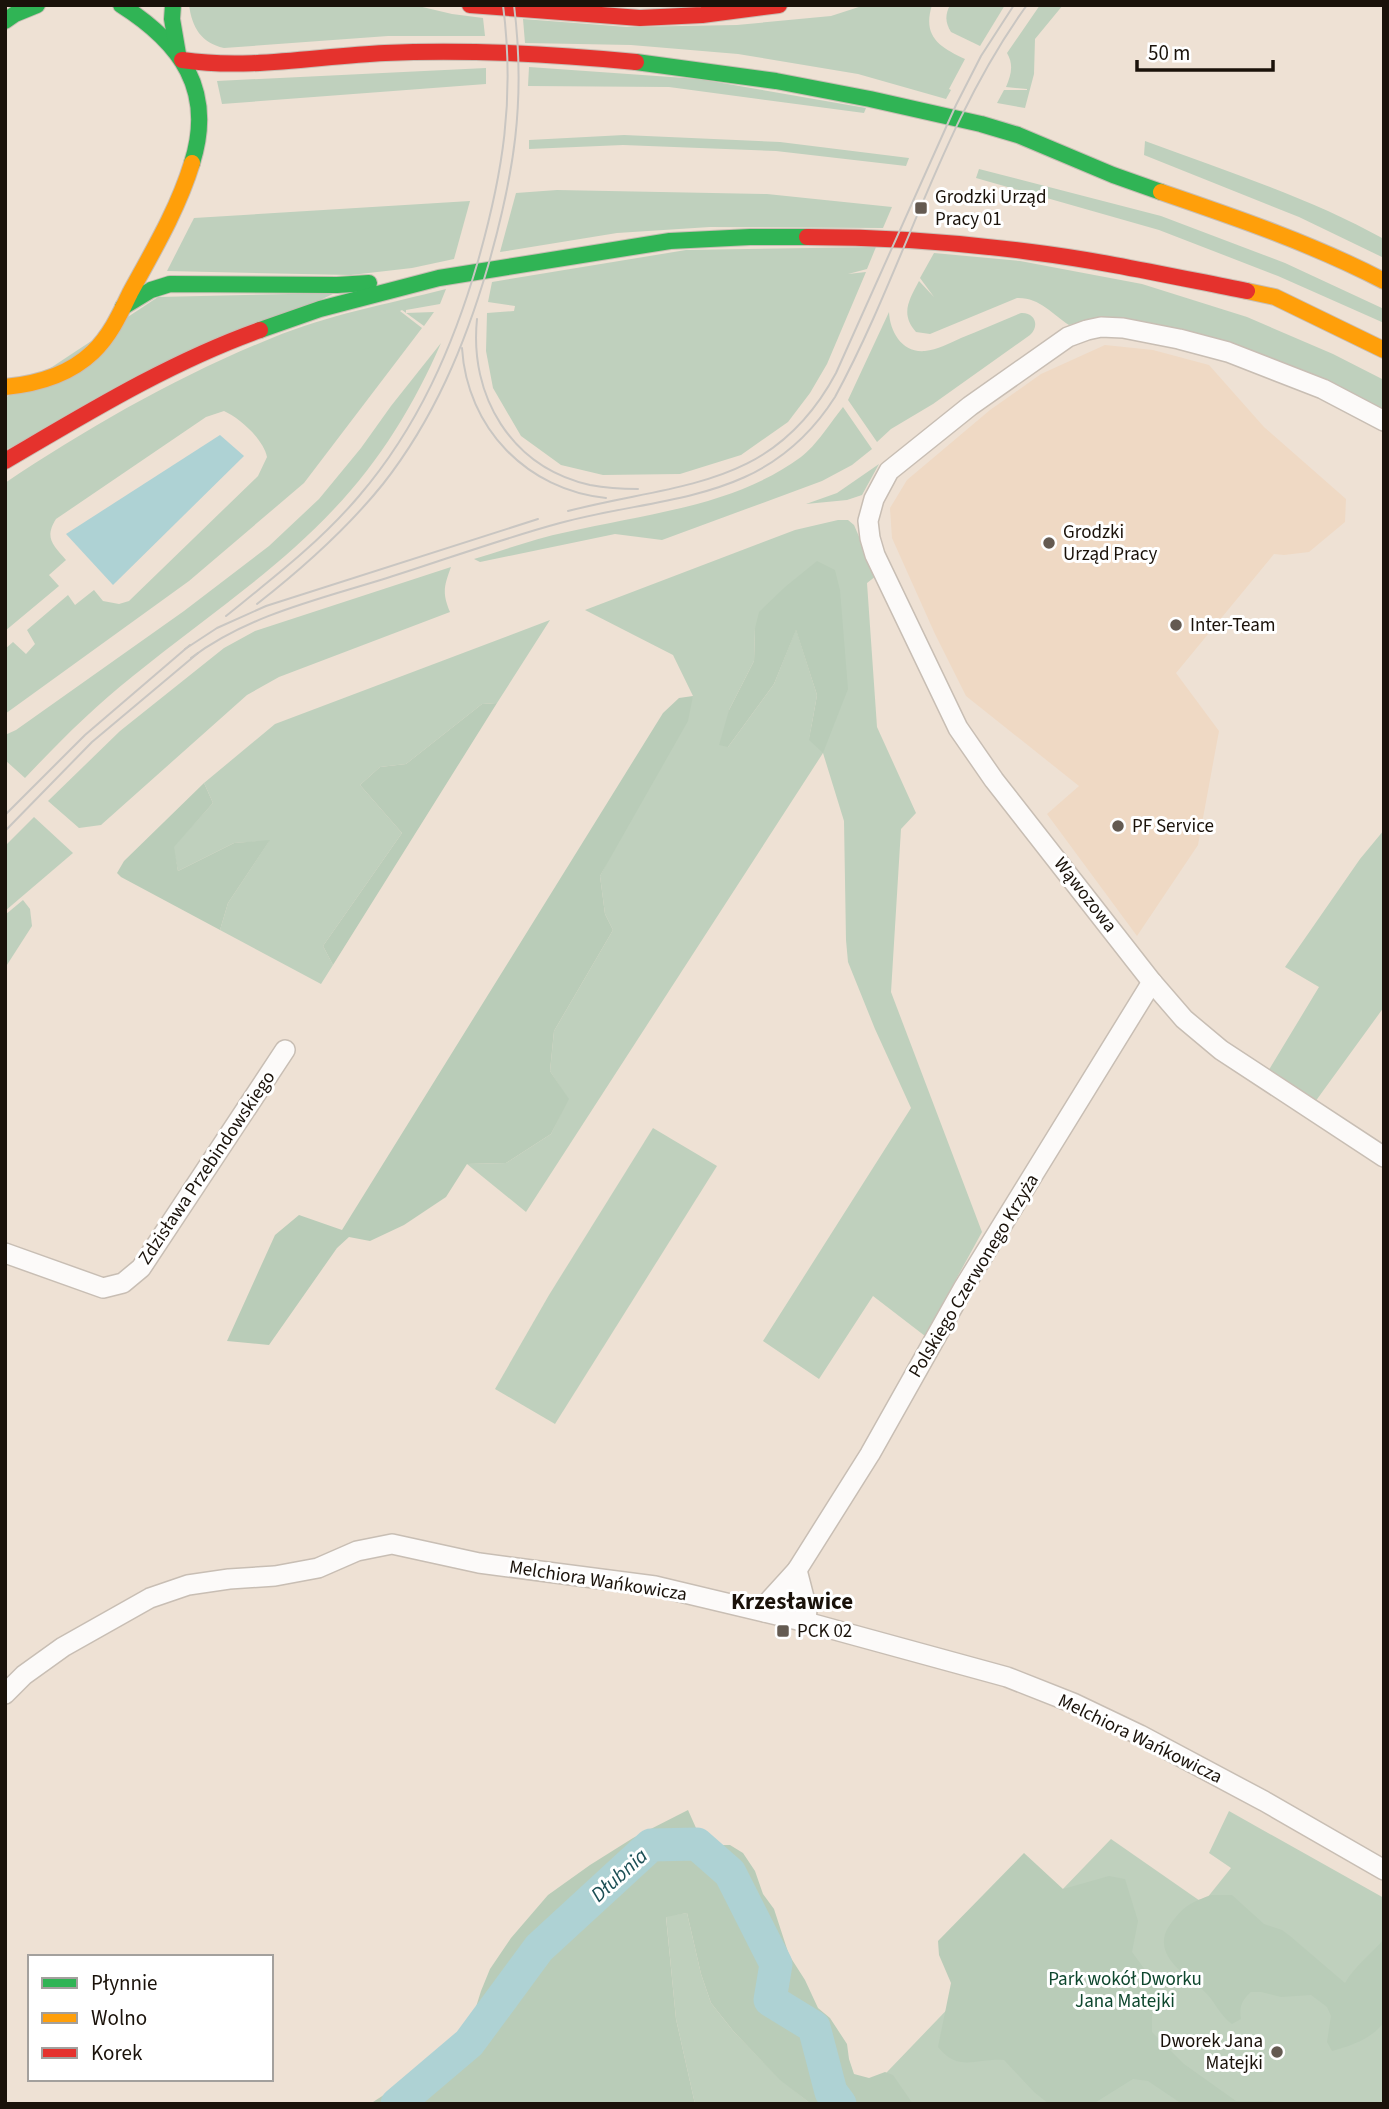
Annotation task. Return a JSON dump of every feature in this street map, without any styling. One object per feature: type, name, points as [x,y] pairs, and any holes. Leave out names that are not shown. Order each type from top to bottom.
[{"type":"main road","points":[[5,21],[37,5]]},
{"type":"main road","points":[[5,387],[42,381],[79,364],[107,337],[156,246],[195,153],[200,134],[201,113],[193,81],[180,57],[152,26],[121,5]]},
{"type":"main road","points":[[173,5],[172,19],[180,57]]},
{"type":"main road","points":[[470,5],[640,18],[702,15],[779,5]]},
{"type":"main road","points":[[180,57],[197,64],[236,66],[365,54],[440,52],[537,55],[701,69],[865,97],[1003,131],[1128,181],[1309,245],[1384,281]]},
{"type":"main road","points":[[123,307],[149,291],[170,284],[337,285],[439,278],[670,241],[750,237],[853,237],[1031,252],[1275,297],[1384,350]]},
{"type":"main road","points":[[5,461],[176,366],[249,334],[320,309],[439,278]]},
{"type":"street","name":"Wąwozowa","points":[[1384,421],[1323,388],[1228,352],[1178,339],[1122,328],[1101,327],[1068,337],[970,406],[889,471],[874,499],[869,521],[875,555],[958,728],[994,780],[1152,982],[1184,1019],[1221,1050],[1384,1157]]},
{"type":"street","name":"Polskiego Czerwonego Krzyża","points":[[765,1612],[769,1601],[797,1570],[870,1454],[964,1287],[1152,982]]},
{"type":"street","name":"Zdzisława Przebindowskiego","points":[[5,1253],[97,1287],[117,1286],[129,1279],[141,1268],[285,1050]]},
{"type":"street","name":"Melchiora Wańkowicza","points":[[5,1694],[24,1675],[63,1647],[150,1598],[188,1585],[275,1576],[318,1568],[357,1551],[392,1544],[479,1563],[655,1586],[806,1622],[997,1674],[1073,1703],[1140,1735],[1264,1801],[1384,1870]]},
{"type":"street","points":[[797,1570],[807,1609],[806,1622]]},
{"type":"shaded area","points":[[1105,345],[1153,350],[1209,365],[1264,427],[1346,499],[1345,522],[1309,552],[1274,554],[1176,673],[1219,731],[1198,845],[1137,936],[1047,814],[1079,786],[966,696],[892,538],[890,508],[907,480],[990,410],[1041,374]]},
{"type":"green space","points":[[189,5],[414,5],[483,18],[485,36],[388,36],[224,48],[209,42],[199,33],[192,20]]},
{"type":"green space","points":[[865,5],[932,5],[929,25],[935,40],[965,59],[946,99],[858,74],[738,54],[631,45],[525,43],[523,19],[627,27],[737,25],[831,16]]},
{"type":"green space","points":[[950,5],[1005,5],[980,46],[951,32],[946,19]]},
{"type":"green space","points":[[1040,5],[1063,5],[1035,39],[1034,74],[1025,108],[997,103],[1004,90],[1027,90],[1006,87],[1011,70],[1007,53]]},
{"type":"green space","points":[[529,67],[699,79],[866,108],[864,113],[669,87],[528,86]]},
{"type":"green space","points":[[486,68],[486,84],[222,104],[217,81]]},
{"type":"green space","points":[[624,135],[780,142],[909,158],[906,166],[776,151],[623,145],[529,149],[529,140]]},
{"type":"green space","points":[[1145,141],[1266,185],[1355,224],[1384,239],[1384,258],[1299,217],[1144,155]]},
{"type":"green space","points":[[979,169],[1161,216],[1285,263],[1384,309],[1384,323],[1278,276],[1159,230],[976,178]]},
{"type":"green space","points":[[557,190],[767,194],[892,207],[883,228],[710,227],[617,233],[500,252],[516,193]]},
{"type":"green space","points":[[470,201],[454,259],[412,268],[351,275],[167,271],[194,218]]},
{"type":"green space","points":[[876,247],[867,269],[848,274],[866,272],[827,364],[810,393],[788,422],[741,455],[680,474],[603,475],[561,465],[521,436],[493,388],[486,351],[487,313],[514,311],[515,306],[488,302],[492,282],[686,250]]},
{"type":"green space","points":[[934,253],[1020,261],[1142,284],[1247,317],[1333,354],[1384,380],[1384,412],[1310,373],[1232,346],[1125,318],[1102,317],[1069,325],[1039,303],[1025,298],[1017,298],[930,334],[916,332],[908,319],[908,307],[919,281],[934,297],[920,278]]},
{"type":"green space","points":[[446,289],[440,304],[406,310],[406,313],[400,311],[422,328],[304,483],[189,581],[5,714],[5,649],[13,642],[26,654],[35,644],[27,630],[68,595],[75,605],[94,590],[103,601],[119,604],[129,601],[258,476],[267,457],[256,437],[230,414],[224,411],[206,417],[56,519],[50,536],[66,560],[49,575],[59,586],[5,631],[5,483],[135,404],[237,353],[314,323]]},
{"type":"green space","points":[[335,293],[5,450],[5,398],[158,297]]},
{"type":"green space","points":[[434,312],[424,326],[406,313]]},
{"type":"green space","points":[[889,312],[892,327],[899,340],[917,351],[939,348],[1021,313],[1033,317],[1035,328],[1030,335],[933,404],[891,429],[877,442],[848,400]]},
{"type":"green space","points":[[441,343],[420,388],[395,431],[351,491],[311,532],[262,575],[119,688],[77,725],[25,778],[5,760],[5,735],[16,730],[184,611],[269,546],[319,499]]},
{"type":"green space","points":[[843,407],[872,449],[852,465],[822,481],[662,540],[615,534],[480,562],[474,559],[555,535],[719,498],[748,487],[775,474],[807,452]]},
{"type":"green space","points":[[879,464],[862,495],[847,500],[806,504],[837,493]]},
{"type":"green space","points":[[848,520],[854,525],[876,576],[867,583],[877,727],[916,813],[901,829],[891,992],[982,1232],[925,1336],[873,1296],[819,1379],[763,1341],[911,1108],[848,962],[844,821],[823,753],[526,1212],[467,1164],[506,1163],[551,1134],[568,1099],[550,1071],[554,1031],[613,930],[605,914],[600,876],[693,696],[673,655],[585,610],[795,530]],"holes":[[[840,590],[809,740],[817,695],[796,629],[774,684],[728,747],[729,710],[754,661],[755,628]]]},
{"type":"green space","points":[[817,561],[835,570],[840,590],[848,689],[823,753],[809,740],[817,695],[796,630],[774,684],[728,747],[719,745],[729,710],[754,661],[755,628],[759,612]]},
{"type":"green space","points":[[451,567],[445,590],[450,612],[279,677],[247,695],[101,825],[79,828],[48,801],[120,731],[224,648],[255,631]]},
{"type":"green space","points":[[550,620],[497,703],[482,704],[406,764],[380,767],[360,785],[402,833],[323,946],[333,965],[321,984],[220,930],[228,903],[269,841],[234,843],[178,871],[173,847],[213,803],[204,783],[275,724]]},
{"type":"green space","points":[[693,696],[688,721],[600,876],[605,914],[613,930],[554,1031],[550,1071],[569,1099],[551,1134],[506,1163],[467,1164],[446,1197],[404,1225],[370,1241],[349,1237],[337,1248],[269,1345],[227,1341],[275,1235],[299,1215],[342,1230],[663,713],[679,698]]},
{"type":"green space","points":[[497,703],[333,965],[323,946],[402,833],[360,785],[380,767],[406,764],[482,704]]},
{"type":"green space","points":[[204,783],[213,803],[174,847],[178,871],[234,843],[270,840],[228,903],[220,930],[117,873],[124,861]]},
{"type":"green space","points":[[34,817],[73,853],[5,911],[5,846]]},
{"type":"green space","points":[[1384,830],[1384,1007],[1315,1102],[1267,1073],[1319,987],[1285,967],[1360,859]]},
{"type":"green space","points":[[23,900],[30,909],[32,926],[5,968],[5,915]]},
{"type":"green space","points":[[653,1128],[717,1166],[555,1424],[495,1389],[549,1295]]},
{"type":"green space","points":[[688,1810],[700,1837],[713,1845],[730,1845],[743,1853],[755,1871],[763,1894],[774,1909],[789,1955],[818,2008],[830,2018],[847,2044],[854,2074],[869,2078],[885,2072],[893,2075],[913,2104],[811,2104],[780,2080],[734,2032],[711,2003],[701,1974],[687,1913],[666,1917],[676,2019],[695,2104],[370,2104],[457,2044],[470,2026],[490,1969],[511,1938],[548,1895],[633,1838]]},
{"type":"green space","name":"Park wokół Dworku Jana Matejki","points":[[1229,1811],[1384,1898],[1384,2104],[874,2104],[863,2097],[1111,1839],[1203,1903],[1231,1868],[1209,1853]]},
{"type":"green space","points":[[1024,1853],[1063,1889],[1109,1876],[1125,1879],[1138,1921],[1132,1952],[1157,1986],[1152,2032],[1184,2064],[1236,2101],[1285,2104],[1182,2104],[1148,2081],[1133,2079],[1093,2104],[1049,2104],[1004,2060],[961,2062],[946,2055],[938,2047],[951,1983],[939,1955],[938,1941]]},
{"type":"green space","points":[[1211,1895],[1232,1895],[1264,1924],[1290,1936],[1345,1983],[1384,1939],[1384,2022],[1367,2037],[1332,2051],[1327,2042],[1331,2016],[1327,2007],[1311,1995],[1281,1997],[1251,1992],[1242,2004],[1241,2019],[1232,2024],[1208,1995],[1171,1961],[1164,1943],[1172,1922],[1181,1912],[1194,1902]]},
{"type":"green space","points":[[687,1913],[701,1974],[711,2003],[734,2032],[780,2079],[811,2104],[695,2104],[676,2019],[666,1916]]},
{"type":"water","points":[[220,435],[244,456],[113,585],[66,534]]},
{"type":"waterway","name":"Dłubnia","points":[[397,2104],[469,2043],[539,1948],[651,1845],[697,1844],[730,1873],[776,1964],[770,2000],[814,2027],[831,2092],[840,2104]]},
{"type":"tram line","points":[[226,616],[312,544],[359,496],[399,442],[445,355],[478,261],[500,166],[508,72],[503,5]]},
{"type":"tram line","points":[[257,604],[323,548],[383,484],[418,434],[458,353],[488,266],[511,169],[519,73],[514,5]]},
{"type":"tram line","points":[[568,511],[721,475],[754,460],[784,439],[811,411],[836,373],[956,105],[981,56],[1014,5]]},
{"type":"tram line","points":[[191,658],[236,630],[311,601],[560,523],[677,499],[712,489],[747,476],[779,458],[808,432],[835,397],[860,349],[970,98],[1027,5]]},
{"type":"tram line","points":[[477,319],[476,348],[488,401],[517,445],[562,476],[590,485],[638,489]]},
{"type":"tram line","points":[[462,348],[466,377],[476,404],[489,429],[506,450],[527,468],[551,482],[577,493],[606,498]]},
{"type":"tram line","points":[[185,649],[217,628],[266,606],[538,519]]},
{"type":"tram line","points":[[5,815],[85,735],[190,645]]},
{"type":"tram line","points":[[5,831],[92,742],[198,653]]},
{"type":"traffic: fast","points":[[5,21],[37,5]]},
{"type":"traffic: fast","points":[[121,5],[161,35],[188,71],[199,113],[198,137],[192,163]]},
{"type":"traffic: fast","points":[[173,5],[172,19],[178,54]]},
{"type":"traffic: fast","points":[[636,62],[776,81],[981,124],[1018,135],[1161,192]]},
{"type":"traffic: fast","points":[[260,330],[320,309],[439,278],[670,241],[807,237]]},
{"type":"traffic: fast","points":[[123,307],[151,290],[170,284],[369,283]]},
{"type":"traffic: slow","points":[[5,387],[41,381],[74,367],[105,339],[164,230],[192,163]]},
{"type":"traffic: slow","points":[[1161,192],[1302,243],[1384,281]]},
{"type":"traffic: slow","points":[[1247,291],[1275,297],[1384,350]]},
{"type":"traffic: jam","points":[[470,5],[640,18],[702,15],[779,5]]},
{"type":"traffic: jam","points":[[182,60],[233,64],[385,53],[479,52],[636,62]]},
{"type":"traffic: jam","points":[[807,237],[919,241],[1003,248],[1112,265],[1247,291]]},
{"type":"traffic: jam","points":[[5,461],[161,373],[260,330]]},
{"type":"place","name":"Grodzki Urząd Pracy 01","points":[[921,208]]},
{"type":"place","name":"Grodzki Urząd Pracy","points":[[1049,543]]},
{"type":"place","name":"Inter-Team","points":[[1176,625]]},
{"type":"place","name":"PF Service","points":[[1118,826]]},
{"type":"place","name":"PCK 02","points":[[783,1631]]},
{"type":"place","name":"Dworek Jana Matejki","points":[[1277,2052]]},
{"type":"district","name":"Krzesławice","points":[[792,1601]]}]
